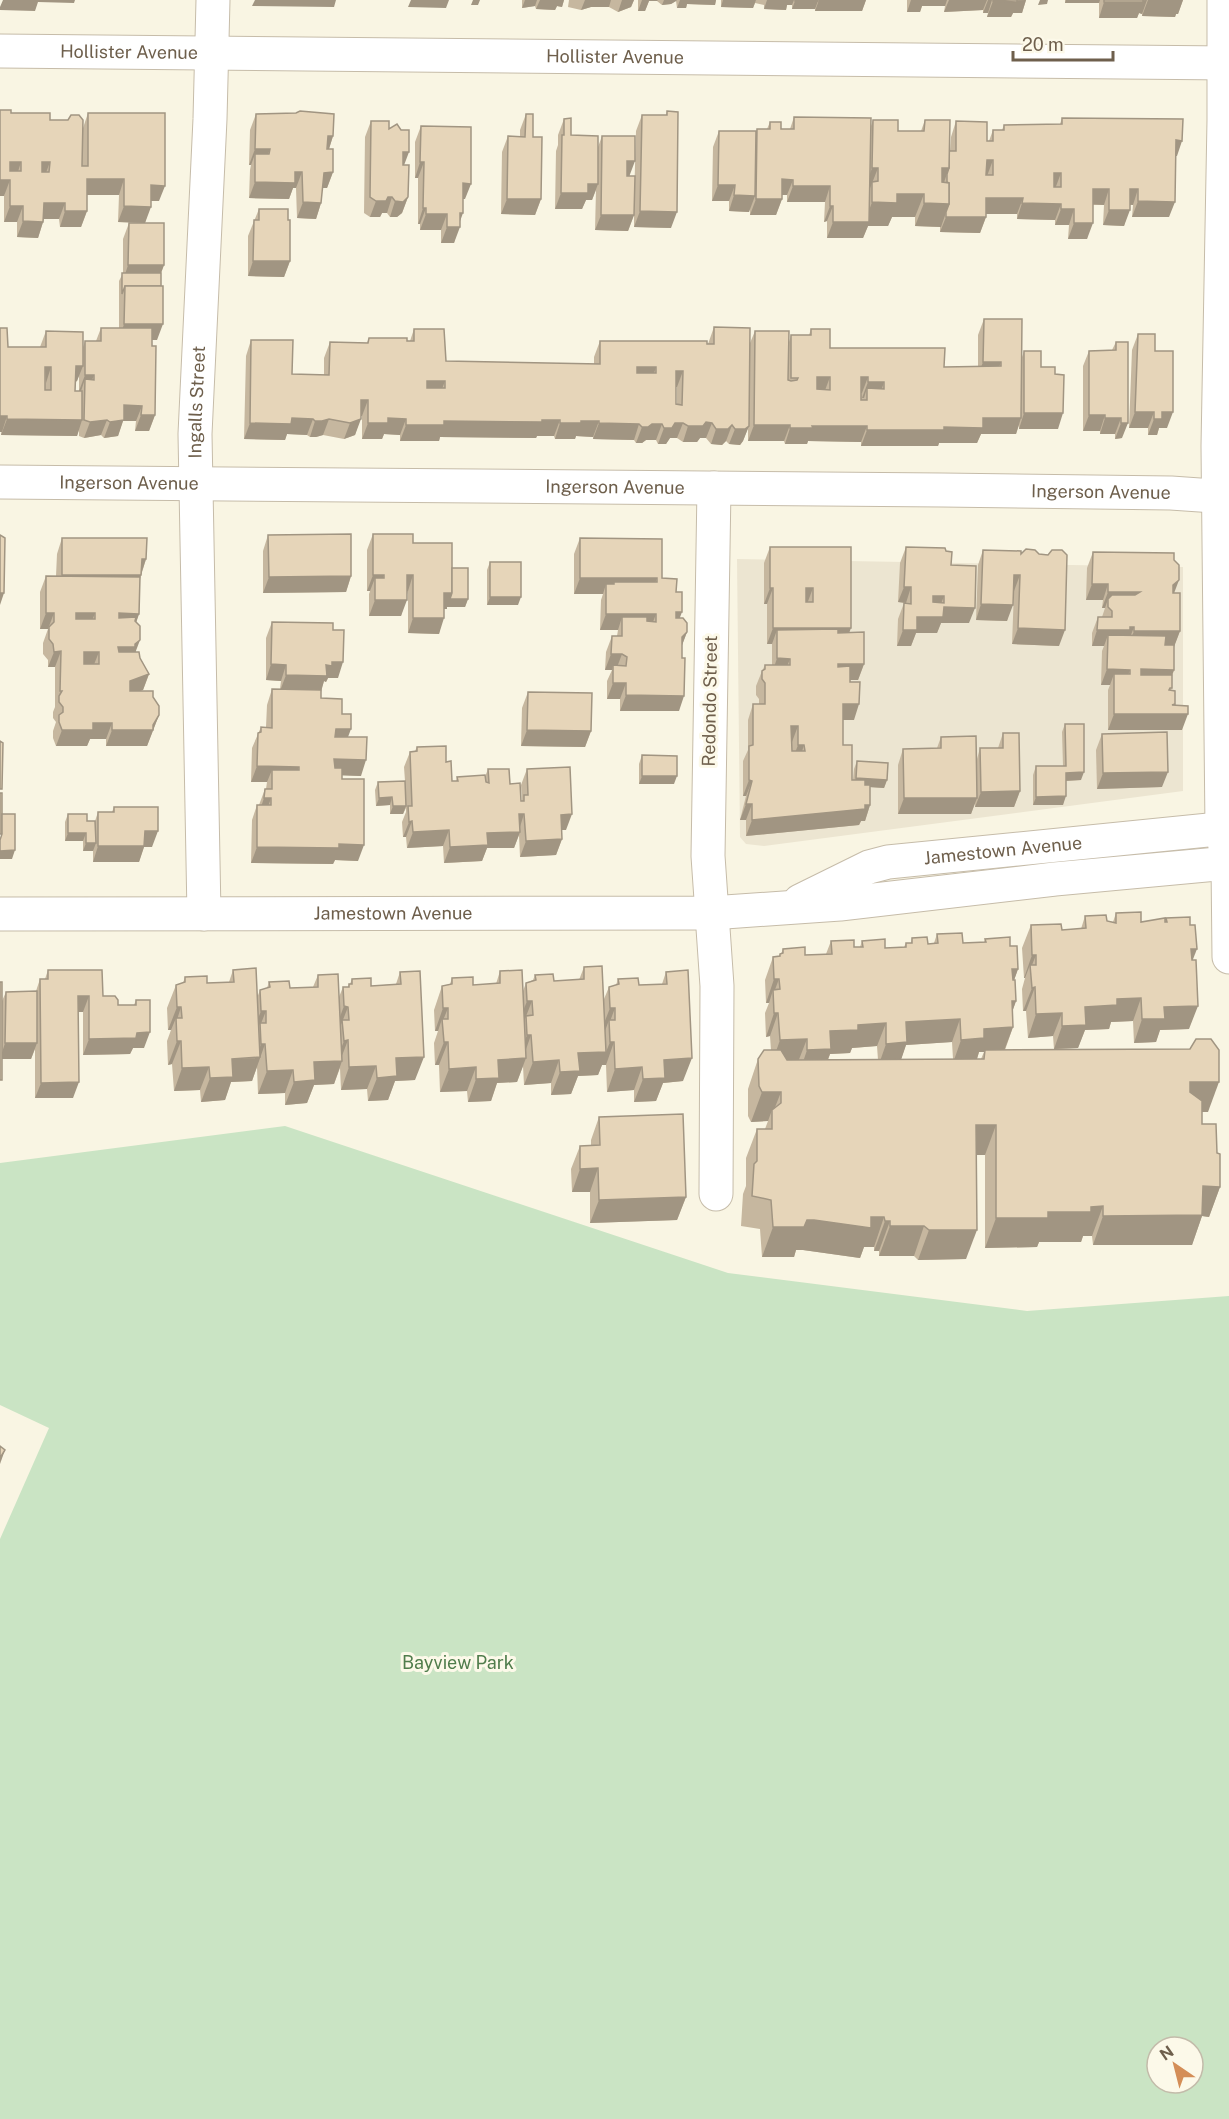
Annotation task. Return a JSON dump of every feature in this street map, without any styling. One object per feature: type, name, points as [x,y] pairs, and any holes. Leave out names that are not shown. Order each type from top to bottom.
[{"type":"street","name":"Ingalls Street","points":[[204,914],[195,434],[213,53],[213,0]]},
{"type":"street","points":[[1224,0],[1227,63],[1224,496],[1229,957]]},
{"type":"street","name":"Hollister Avenue","points":[[0,51],[1227,63]]},
{"type":"street","name":"Ingerson Avenue","points":[[0,482],[714,488],[1224,496]]},
{"type":"street","name":"Redondo Street","points":[[714,488],[708,856],[717,986],[716,1194]]},
{"type":"street","name":"Jamestown Avenue","points":[[786,908],[869,867],[888,862],[1226,829]]},
{"type":"street","name":"Jamestown Avenue","points":[[0,914],[711,913],[840,904],[1055,879],[1228,863]]},
{"type":"shaded area","points":[[737,559],[1183,567],[1183,791],[764,846],[746,844],[740,837]]},
{"type":"green space","name":"Bayview Park","points":[[285,1126],[728,1273],[1027,1311],[1229,1296],[1229,2119],[0,2119],[0,1539],[49,1428],[0,1405],[0,1163]]},
{"type":"building","points":[[818,0],[818,1],[795,1]]},
{"type":"building","points":[[1017,0],[1017,2],[993,1]]},
{"type":"building","points":[[1104,0],[1143,0],[1143,2],[1104,2]]},
{"type":"building","points":[[0,110],[11,110],[11,113],[50,113],[50,120],[68,120],[71,115],[79,115],[83,120],[82,166],[88,166],[88,113],[165,113],[165,186],[151,185],[151,207],[124,206],[124,179],[87,179],[87,211],[65,211],[65,203],[44,203],[43,222],[23,221],[23,206],[10,206],[10,180],[0,180]],"holes":[[[10,162],[21,162],[21,171],[10,171]],[[42,162],[50,162],[49,172],[42,172]]]},
{"type":"building","points":[[300,111],[334,114],[333,136],[328,136],[327,149],[333,149],[333,172],[324,173],[321,203],[303,202],[302,172],[295,172],[295,183],[255,182],[255,154],[269,154],[270,149],[255,149],[256,114]]},
{"type":"building","points":[[667,111],[678,112],[677,212],[640,211],[642,115],[667,115]]},
{"type":"building","points":[[526,114],[533,114],[533,137],[542,137],[541,199],[507,199],[508,136],[525,137]]},
{"type":"building","points":[[794,117],[871,118],[869,222],[833,222],[830,186],[793,186],[793,180],[782,179],[782,199],[756,199],[757,129],[770,129],[770,122],[781,122],[781,129],[794,129]]},
{"type":"building","points":[[571,118],[571,135],[598,136],[598,184],[588,184],[588,193],[561,193],[564,119]]},
{"type":"building","points":[[1062,118],[1183,119],[1182,141],[1176,140],[1175,202],[1138,201],[1138,189],[1130,189],[1130,210],[1109,210],[1109,189],[1093,189],[1093,223],[1074,223],[1074,209],[1061,209],[1061,204],[1022,203],[1023,198],[986,198],[986,217],[946,217],[949,204],[947,174],[949,151],[956,151],[956,121],[987,122],[987,141],[993,141],[993,130],[1004,130],[1004,125],[1062,124]],"holes":[[[987,160],[993,160],[993,175],[986,175]],[[1054,173],[1061,173],[1061,187],[1054,187]]]},
{"type":"building","points":[[873,120],[898,120],[898,131],[924,131],[925,120],[950,120],[949,168],[942,168],[942,182],[949,183],[949,204],[924,203],[924,194],[897,194],[897,203],[872,202],[872,182],[878,181],[878,168],[872,168]]},
{"type":"building","points":[[371,121],[389,121],[389,129],[397,124],[401,130],[409,130],[409,152],[403,152],[403,165],[409,165],[408,197],[403,202],[395,201],[392,197],[388,197],[386,201],[376,201],[370,197]]},
{"type":"building","points":[[421,126],[471,127],[471,184],[463,183],[463,213],[460,213],[460,227],[447,227],[447,214],[426,214],[426,208],[423,208],[424,162],[420,162]]},
{"type":"building","points":[[719,131],[756,131],[755,196],[734,195],[735,185],[718,185]]},
{"type":"building","points":[[602,136],[635,136],[635,161],[627,161],[627,176],[635,176],[634,215],[601,215]]},
{"type":"building","points":[[259,209],[288,209],[290,261],[253,261],[254,220],[259,220]]},
{"type":"building","points":[[129,223],[164,223],[164,265],[128,265]]},
{"type":"building","points":[[122,273],[161,273],[161,286],[125,286],[122,294]]},
{"type":"building","points":[[125,286],[163,286],[163,324],[124,324]]},
{"type":"building","points":[[984,319],[1022,319],[1021,418],[983,418],[983,428],[944,427],[944,430],[867,430],[867,426],[790,428],[790,425],[754,425],[755,331],[789,331],[788,380],[791,381],[798,378],[791,378],[791,335],[811,335],[811,329],[830,329],[830,348],[945,348],[944,367],[1001,366],[1001,362],[983,362]],"holes":[[[817,377],[830,377],[830,390],[817,389]],[[861,377],[868,377],[868,382],[884,382],[884,389],[867,388],[867,400],[861,400]]]},
{"type":"building","points":[[714,327],[750,328],[749,426],[745,429],[735,429],[732,425],[728,429],[716,429],[712,423],[706,422],[703,426],[675,423],[672,428],[664,428],[662,424],[642,427],[639,424],[599,423],[599,421],[560,423],[560,420],[542,420],[542,422],[444,421],[444,425],[406,425],[406,419],[388,418],[388,423],[368,423],[368,400],[361,400],[361,419],[350,423],[329,419],[315,421],[292,418],[291,424],[250,423],[251,340],[293,340],[292,374],[329,375],[330,342],[368,343],[369,338],[407,338],[407,341],[414,341],[414,329],[444,329],[446,361],[600,364],[600,341],[707,341],[707,344],[714,344]],"holes":[[[637,367],[656,367],[656,373],[637,373]],[[676,371],[683,371],[682,405],[676,404]],[[427,381],[445,381],[445,388],[427,388]]]},
{"type":"building","points":[[0,328],[7,328],[8,347],[46,347],[46,331],[83,332],[83,366],[76,366],[75,391],[82,391],[82,420],[7,419],[7,416],[0,416]],"holes":[[[45,367],[51,367],[51,390],[45,390]]]},
{"type":"building","points":[[101,328],[152,328],[152,346],[156,346],[155,415],[141,415],[142,406],[124,405],[124,420],[90,422],[84,420],[85,379],[94,380],[94,375],[85,375],[85,341],[101,341]]},
{"type":"building","points":[[1138,334],[1155,334],[1155,351],[1173,351],[1173,412],[1162,412],[1162,419],[1154,419],[1154,412],[1135,412]]},
{"type":"building","points":[[1116,342],[1128,342],[1128,423],[1121,423],[1121,418],[1089,415],[1089,351],[1116,350]]},
{"type":"building","points":[[1024,351],[1041,351],[1041,367],[1055,367],[1055,374],[1064,375],[1063,413],[1024,413]]},
{"type":"building","points":[[351,534],[351,576],[269,577],[268,535]]},
{"type":"building","points":[[373,534],[413,534],[413,543],[452,543],[452,593],[444,593],[444,618],[413,618],[413,575],[407,575],[407,600],[375,600],[375,578],[384,578],[384,575],[373,575]]},
{"type":"building","points":[[0,535],[5,538],[4,593],[0,593]]},
{"type":"building","points":[[62,538],[147,538],[146,559],[142,559],[141,575],[62,575]]},
{"type":"building","points":[[580,538],[662,539],[662,578],[677,579],[676,592],[682,592],[682,612],[676,612],[676,618],[683,618],[687,623],[687,632],[682,637],[682,658],[685,658],[684,696],[626,695],[626,683],[613,683],[613,665],[626,666],[627,657],[622,654],[611,654],[612,636],[622,636],[622,617],[647,617],[647,621],[656,622],[656,614],[606,614],[606,584],[657,582],[657,578],[580,578]]},
{"type":"building","points":[[770,547],[851,547],[851,628],[773,628],[773,588],[770,588]],"holes":[[[806,588],[813,588],[813,602],[806,602]]]},
{"type":"building","points":[[906,547],[945,548],[946,551],[952,552],[951,565],[976,566],[975,608],[944,607],[943,617],[917,617],[917,630],[903,630],[904,603],[911,604],[911,587],[904,587]],"holes":[[[933,596],[944,596],[944,603],[933,602]]]},
{"type":"building","points":[[1026,549],[1048,555],[1052,550],[1062,550],[1067,555],[1065,630],[1018,628],[1020,575],[1014,575],[1013,605],[981,604],[983,550],[1021,551],[1021,554]]},
{"type":"building","points":[[1093,552],[1174,553],[1174,560],[1179,565],[1179,580],[1173,585],[1173,593],[1180,593],[1180,631],[1134,631],[1134,627],[1130,627],[1130,630],[1097,630],[1098,617],[1112,617],[1108,599],[1112,595],[1135,595],[1140,592],[1108,592],[1108,584],[1092,584]]},
{"type":"building","points":[[490,562],[521,562],[521,597],[490,597]]},
{"type":"building","points":[[452,568],[468,568],[468,599],[450,599]]},
{"type":"building","points":[[46,576],[140,577],[139,614],[119,613],[119,618],[136,617],[135,621],[140,626],[140,640],[135,647],[118,647],[119,652],[139,652],[149,674],[130,681],[130,691],[153,691],[153,697],[159,706],[159,715],[153,725],[153,730],[112,730],[112,723],[93,723],[93,730],[62,730],[59,722],[59,715],[63,712],[63,707],[59,702],[62,691],[60,691],[61,651],[54,652],[53,644],[49,639],[49,627],[54,622],[54,613],[46,613]],"holes":[[[76,613],[95,613],[95,619],[76,619]],[[84,652],[99,652],[99,664],[84,664]]]},
{"type":"building","points":[[272,622],[333,623],[333,630],[344,630],[343,662],[332,662],[332,666],[326,665],[327,676],[286,675],[286,665],[271,664]]},
{"type":"building","points":[[838,629],[838,633],[864,632],[864,664],[838,664],[838,667],[850,666],[850,682],[860,682],[859,704],[843,704],[843,745],[852,745],[852,780],[865,780],[865,785],[870,785],[870,805],[865,805],[865,809],[752,820],[752,804],[746,804],[752,781],[749,780],[749,746],[753,745],[753,704],[765,704],[765,683],[762,679],[762,671],[765,665],[790,665],[790,659],[777,658],[777,630]],"holes":[[[791,726],[798,726],[798,745],[804,745],[805,751],[792,751]]]},
{"type":"building","points":[[1108,635],[1166,636],[1165,645],[1174,645],[1174,670],[1141,669],[1141,675],[1172,675],[1172,688],[1169,690],[1175,691],[1175,704],[1172,705],[1188,706],[1188,714],[1114,714],[1114,674],[1130,674],[1130,670],[1107,669]]},
{"type":"building","points":[[272,689],[321,690],[321,698],[342,699],[342,714],[351,714],[351,729],[336,729],[335,737],[367,737],[366,760],[334,759],[335,768],[342,768],[342,779],[364,779],[364,845],[339,844],[339,848],[257,847],[257,805],[271,805],[271,798],[264,798],[265,789],[272,789],[272,770],[299,770],[299,767],[257,766],[258,733],[261,732],[261,727],[272,728]]},
{"type":"building","points":[[528,692],[592,693],[591,731],[527,730]]},
{"type":"building","points":[[1065,724],[1084,724],[1084,772],[1066,773],[1066,796],[1036,797],[1036,766],[1066,766]]},
{"type":"building","points":[[1167,732],[1168,772],[1103,773],[1102,734]]},
{"type":"building","points":[[1003,733],[1019,733],[1020,791],[981,792],[980,748],[1003,748]]},
{"type":"building","points":[[976,736],[977,798],[904,798],[903,749],[941,748],[941,737]]},
{"type":"building","points":[[0,741],[3,743],[2,789],[0,789]]},
{"type":"building","points":[[446,746],[446,762],[451,761],[452,781],[458,781],[457,777],[485,775],[486,782],[489,783],[488,769],[509,769],[510,784],[520,783],[521,801],[524,801],[524,795],[528,795],[527,769],[570,767],[572,814],[561,815],[562,839],[526,841],[524,814],[519,814],[520,832],[487,833],[488,845],[450,847],[449,830],[413,832],[412,821],[409,822],[408,806],[412,806],[410,752],[417,751],[417,747]]},
{"type":"building","points":[[642,755],[677,756],[677,776],[642,776]]},
{"type":"building","points":[[857,761],[888,763],[887,780],[856,778]]},
{"type":"building","points":[[405,781],[406,806],[393,806],[392,797],[379,798],[378,782]]},
{"type":"building","points":[[0,793],[2,793],[2,834],[0,834]]},
{"type":"building","points":[[114,807],[158,807],[158,831],[145,831],[144,846],[98,846],[98,812],[114,812]]},
{"type":"building","points":[[2,814],[15,814],[15,850],[0,851]]},
{"type":"building","points":[[68,814],[87,814],[87,821],[95,821],[96,843],[86,843],[86,833],[68,833]]},
{"type":"building","points":[[1141,912],[1141,922],[1165,918],[1167,922],[1166,918],[1190,917],[1190,925],[1195,925],[1197,949],[1191,949],[1192,960],[1196,960],[1198,1006],[1164,1007],[1165,1019],[1142,1019],[1141,998],[1117,999],[1117,1005],[1085,1007],[1086,1025],[1062,1026],[1062,1013],[1036,1014],[1035,987],[1032,988],[1030,965],[1036,965],[1036,955],[1032,955],[1031,925],[1061,924],[1062,930],[1086,928],[1085,916],[1106,915],[1107,921],[1116,923],[1116,913]]},
{"type":"building","points":[[962,933],[963,943],[986,942],[985,939],[1010,937],[1010,946],[1017,946],[1018,969],[1012,969],[1016,1001],[1012,1001],[1013,1027],[984,1029],[984,1038],[961,1040],[960,1019],[906,1022],[907,1042],[886,1044],[886,1023],[858,1025],[858,1030],[830,1031],[831,1049],[807,1050],[807,1039],[780,1040],[778,1013],[774,1013],[773,990],[780,989],[779,979],[774,979],[773,957],[780,956],[783,949],[805,947],[805,955],[832,954],[831,941],[854,940],[854,947],[863,947],[862,941],[885,939],[885,948],[906,947],[906,943],[912,943],[912,938],[927,937],[928,944],[938,943],[937,934]]},
{"type":"building","points":[[602,966],[606,1052],[578,1053],[580,1071],[560,1072],[559,1060],[533,1062],[531,1035],[527,1035],[526,1016],[533,1015],[532,1001],[527,1001],[526,983],[536,980],[535,975],[553,974],[554,981],[584,979],[584,967]]},
{"type":"building","points":[[256,968],[260,1057],[232,1059],[233,1077],[210,1078],[209,1067],[182,1068],[181,1041],[177,1041],[176,1018],[182,1018],[181,1007],[177,1007],[176,985],[185,982],[185,977],[207,976],[207,983],[234,982],[233,970]]},
{"type":"building","points":[[48,970],[102,970],[103,996],[115,996],[118,1005],[136,1005],[136,1000],[150,1000],[150,1032],[137,1033],[136,1038],[89,1039],[89,996],[78,996],[79,1082],[41,1083],[40,979],[48,979]]},
{"type":"building","points":[[522,970],[526,1058],[498,1060],[499,1078],[476,1079],[476,1067],[449,1069],[448,1042],[444,1042],[442,1019],[448,1019],[448,1008],[443,1008],[442,986],[452,984],[452,978],[473,977],[473,985],[500,983],[500,971]]},
{"type":"building","points":[[688,970],[692,1058],[664,1060],[665,1078],[643,1079],[642,1067],[615,1069],[614,1042],[610,1042],[609,1020],[615,1020],[615,1008],[610,1008],[609,987],[619,984],[618,979],[638,978],[639,985],[667,984],[666,972]]},
{"type":"building","points":[[420,971],[424,1057],[396,1058],[397,1076],[377,1078],[376,1066],[349,1067],[348,1040],[344,1041],[342,1020],[349,1020],[348,1007],[344,1006],[343,987],[349,987],[352,979],[371,978],[371,986],[401,984],[400,972]]},
{"type":"building","points":[[338,974],[342,1061],[314,1062],[315,1080],[294,1082],[293,1070],[267,1071],[265,1044],[261,1044],[260,1023],[266,1023],[266,1011],[261,1011],[260,990],[270,987],[269,982],[289,981],[290,988],[318,987],[318,975]]},
{"type":"building","points":[[0,982],[2,982],[2,1080],[0,1080]]},
{"type":"building","points":[[37,991],[37,1043],[5,1043],[6,992]]},
{"type":"building","points":[[1196,1039],[1211,1039],[1219,1050],[1219,1082],[1190,1082],[1190,1092],[1202,1101],[1202,1124],[1216,1124],[1217,1153],[1220,1154],[1220,1187],[1203,1186],[1202,1215],[1103,1216],[1103,1206],[1091,1207],[1091,1212],[1048,1212],[1048,1218],[996,1218],[996,1125],[976,1125],[977,1230],[929,1230],[924,1226],[890,1226],[890,1221],[885,1221],[884,1217],[871,1217],[871,1228],[814,1220],[807,1220],[804,1227],[773,1227],[771,1200],[752,1196],[754,1164],[757,1161],[757,1129],[772,1129],[772,1110],[781,1103],[781,1092],[762,1092],[759,1086],[758,1059],[764,1050],[781,1050],[787,1060],[984,1059],[985,1050],[1190,1049]]},
{"type":"building","points":[[683,1114],[686,1197],[599,1200],[598,1168],[580,1169],[580,1146],[600,1145],[599,1117]]},
{"type":"building","points":[[0,1446],[5,1450],[0,1458]]}]
